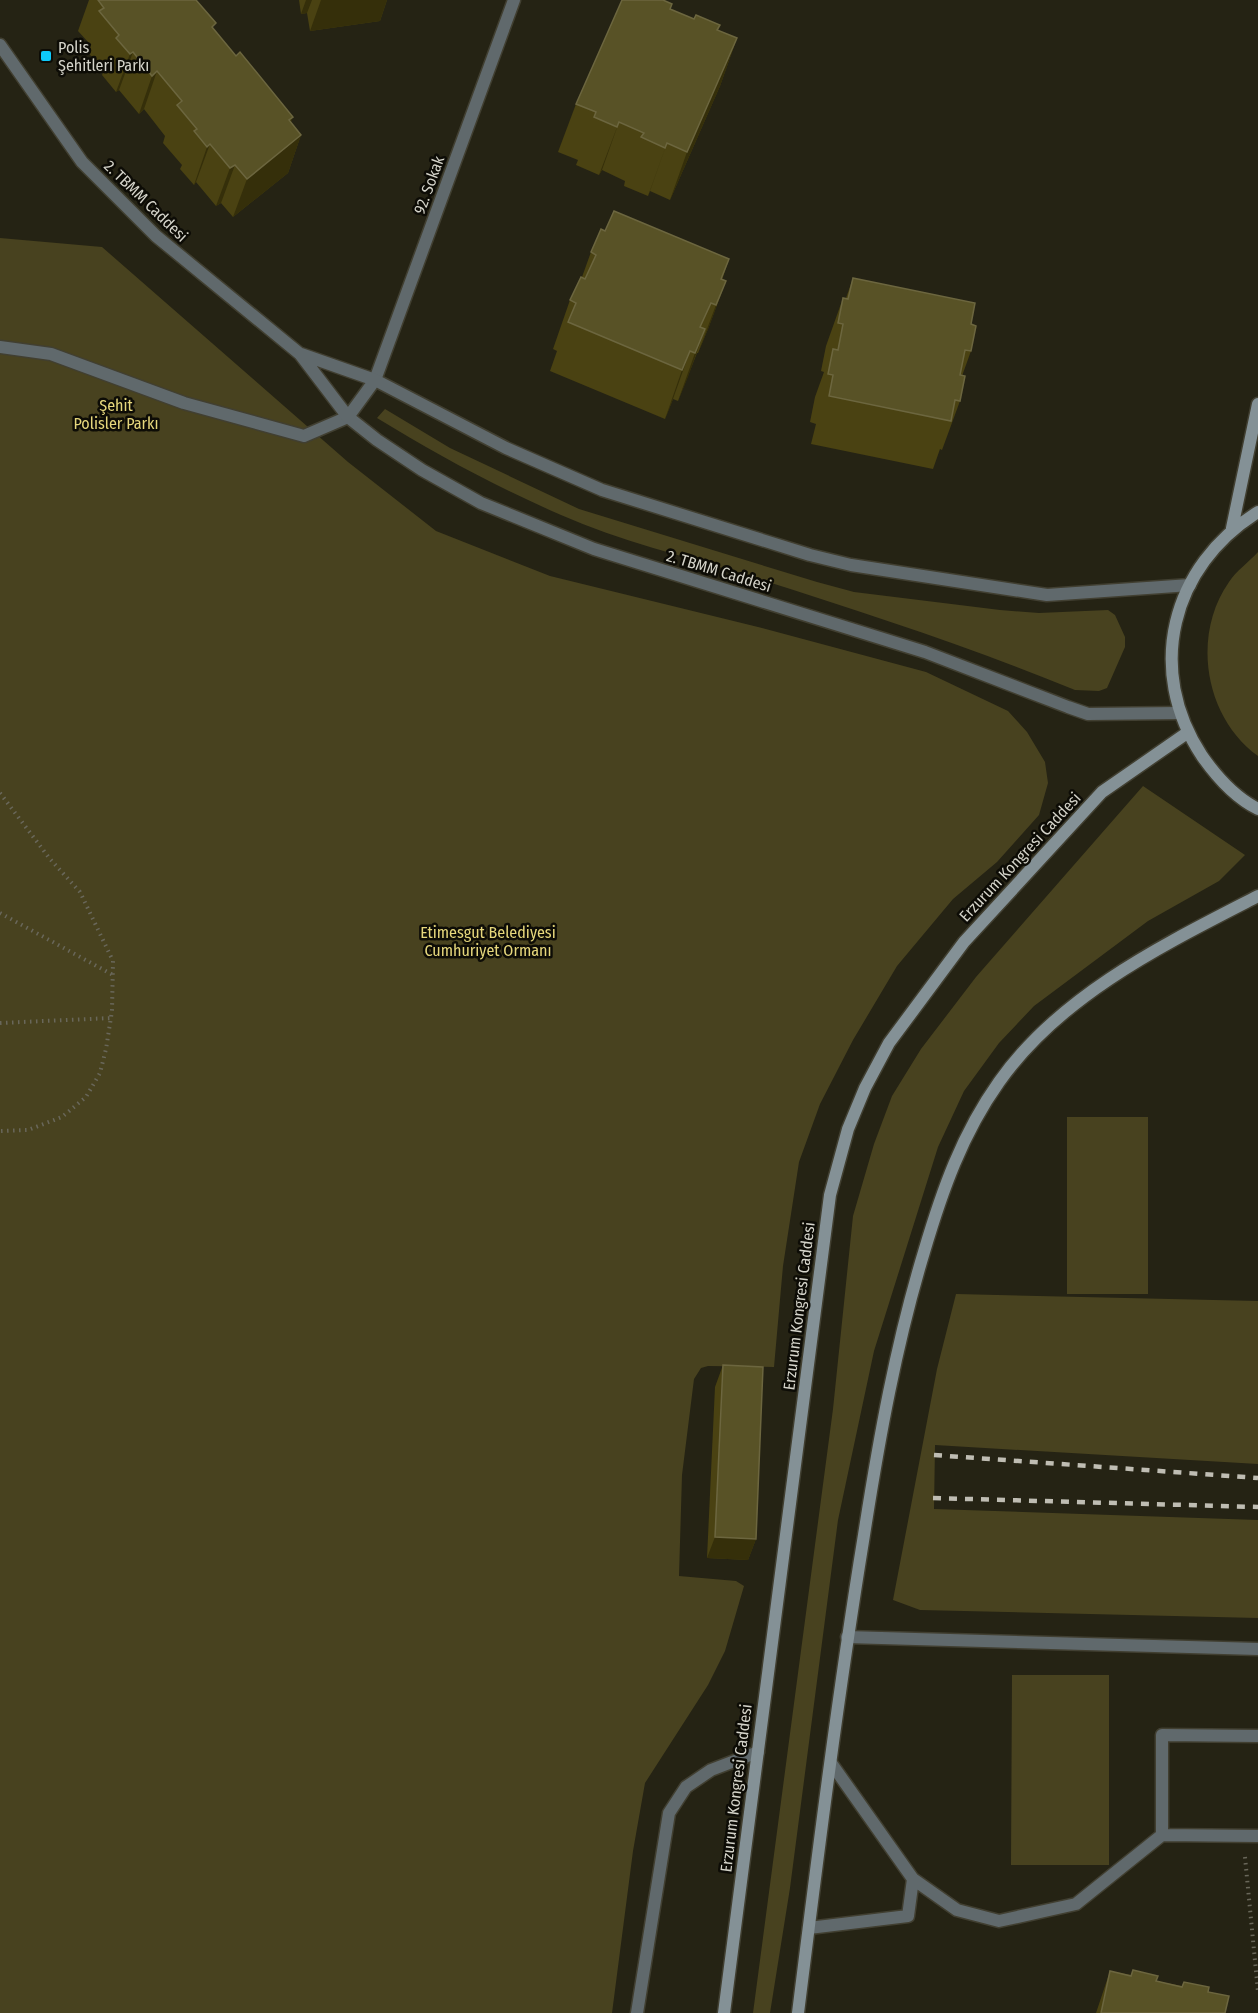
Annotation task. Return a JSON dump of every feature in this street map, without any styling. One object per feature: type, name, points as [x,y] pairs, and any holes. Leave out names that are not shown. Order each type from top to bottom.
[{"type":"main road","points":[[1232,528],[1258,404]]},
{"type":"main road","points":[[1258,512],[1232,528],[1202,562],[1181,602],[1171,646],[1173,690],[1187,733],[1215,776],[1258,809]]},
{"type":"main road","name":"Erzurum Kongresi Caddesi","points":[[724,2013],[830,1195],[848,1129],[865,1088],[889,1043],[964,942],[1102,792],[1187,733]]},
{"type":"main road","points":[[798,2013],[847,1637],[880,1430],[907,1307],[943,1189],[979,1113],[1000,1080],[1027,1048],[1068,1009],[1120,972],[1258,896]]},
{"type":"street","name":"92. Sokak","points":[[348,417],[375,380],[514,0]]},
{"type":"street","name":"2. TBMM Caddesi","points":[[0,45],[81,162],[156,236],[300,354],[348,417],[377,441],[422,471],[481,503],[594,549],[925,652],[1089,714],[1180,713]]},
{"type":"street","points":[[0,347],[51,354],[184,403],[304,436],[348,417]]},
{"type":"street","name":"2. TBMM Caddesi","points":[[300,354],[375,380],[506,448],[602,490],[841,562],[1047,595],[1190,585]]},
{"type":"street","points":[[847,1637],[1258,1648]]},
{"type":"street","points":[[1161,1835],[1162,1735],[1258,1736]]},
{"type":"street","points":[[637,2013],[669,1813],[686,1787],[711,1770],[758,1752]]},
{"type":"street","points":[[831,1762],[913,1879],[957,1910],[999,1921],[1076,1904],[1161,1835],[1258,1836]]},
{"type":"street","points":[[809,1928],[908,1916],[913,1879]]},
{"type":"path","points":[[0,793],[50,859],[80,892],[112,961],[111,1018],[100,1073],[86,1097],[62,1117],[28,1130],[0,1131]]},
{"type":"path","points":[[0,913],[112,975]]},
{"type":"path","points":[[0,1023],[111,1018]]},
{"type":"path","points":[[1243,1836],[1258,1992]]},
{"type":"green space","name":"Etimesgut Belediyesi Cumhuriyet Ormanı","points":[[0,238],[102,247],[348,462],[436,531],[550,576],[758,627],[926,672],[1008,711],[1027,732],[1045,762],[1048,783],[1039,815],[997,862],[953,899],[897,966],[853,1040],[820,1104],[799,1162],[783,1266],[774,1367],[708,1366],[701,1368],[694,1379],[682,1475],[679,1576],[736,1581],[744,1586],[725,1651],[708,1685],[645,1783],[633,1851],[612,2013],[0,2013]]},
{"type":"green space","points":[[385,409],[450,448],[579,509],[854,592],[1039,613],[1108,610],[1115,615],[1125,637],[1125,647],[1107,688],[1099,691],[1075,690],[994,658],[870,615],[583,524],[513,493],[377,418]]},
{"type":"green space","points":[[1258,552],[1258,756],[1240,740],[1226,720],[1209,675],[1208,651],[1210,627],[1217,603],[1232,578]]},
{"type":"green space","points":[[1143,786],[1245,855],[1219,881],[1148,921],[1034,1006],[999,1043],[964,1091],[938,1147],[874,1351],[838,1520],[790,1888],[770,2013],[753,2013],[833,1409],[853,1216],[874,1144],[892,1096],[921,1049],[976,977]]},
{"type":"green space","points":[[1067,1117],[1148,1117],[1148,1294],[1067,1294]]},
{"type":"green space","points":[[956,1294],[1258,1301],[1258,1464],[935,1445],[934,1509],[1258,1520],[1258,1618],[920,1610],[893,1600],[937,1369]]},
{"type":"green space","points":[[1012,1675],[1109,1675],[1109,1865],[1011,1865]]},
{"type":"building","points":[[98,0],[196,0],[216,23],[212,27],[236,56],[240,52],[293,117],[289,120],[301,135],[247,179],[235,165],[230,168],[210,144],[207,147],[194,131],[197,129],[177,105],[182,101],[157,71],[152,76],[133,52],[130,54],[116,38],[119,35],[99,11],[104,8]]},
{"type":"building","points":[[622,0],[663,0],[672,4],[670,9],[694,19],[696,15],[720,25],[717,30],[737,38],[687,152],[667,143],[665,148],[641,137],[644,133],[619,122],[617,127],[594,117],[596,112],[576,104]]},
{"type":"building","points":[[614,211],[729,259],[721,279],[726,281],[716,305],[711,303],[700,327],[705,329],[695,353],[690,351],[682,370],[568,322],[576,303],[570,300],[581,277],[585,279],[596,255],[591,252],[601,229],[605,231]]},
{"type":"building","points":[[853,278],[975,303],[971,324],[976,326],[971,351],[965,350],[960,375],[965,376],[960,401],[955,400],[951,421],[829,396],[833,375],[828,374],[833,349],[838,350],[843,324],[838,323],[843,298],[848,299]]},
{"type":"building","points":[[723,1365],[763,1367],[756,1539],[715,1537]]},
{"type":"building","points":[[1133,1970],[1158,1976],[1156,1981],[1182,1987],[1184,1982],[1209,1987],[1208,1992],[1229,1996],[1225,2013],[1101,2013],[1110,1971],[1131,1976]]},
{"type":"railway","points":[[934,1455],[1258,1478]]},
{"type":"railway","points":[[933,1498],[1258,1507]]},
{"type":"place","name":"Polis Şehitleri Parkı","points":[[46,56]]},
{"type":"park label","name":"Şehit Polisler Parkı","points":[[116,414]]}]
